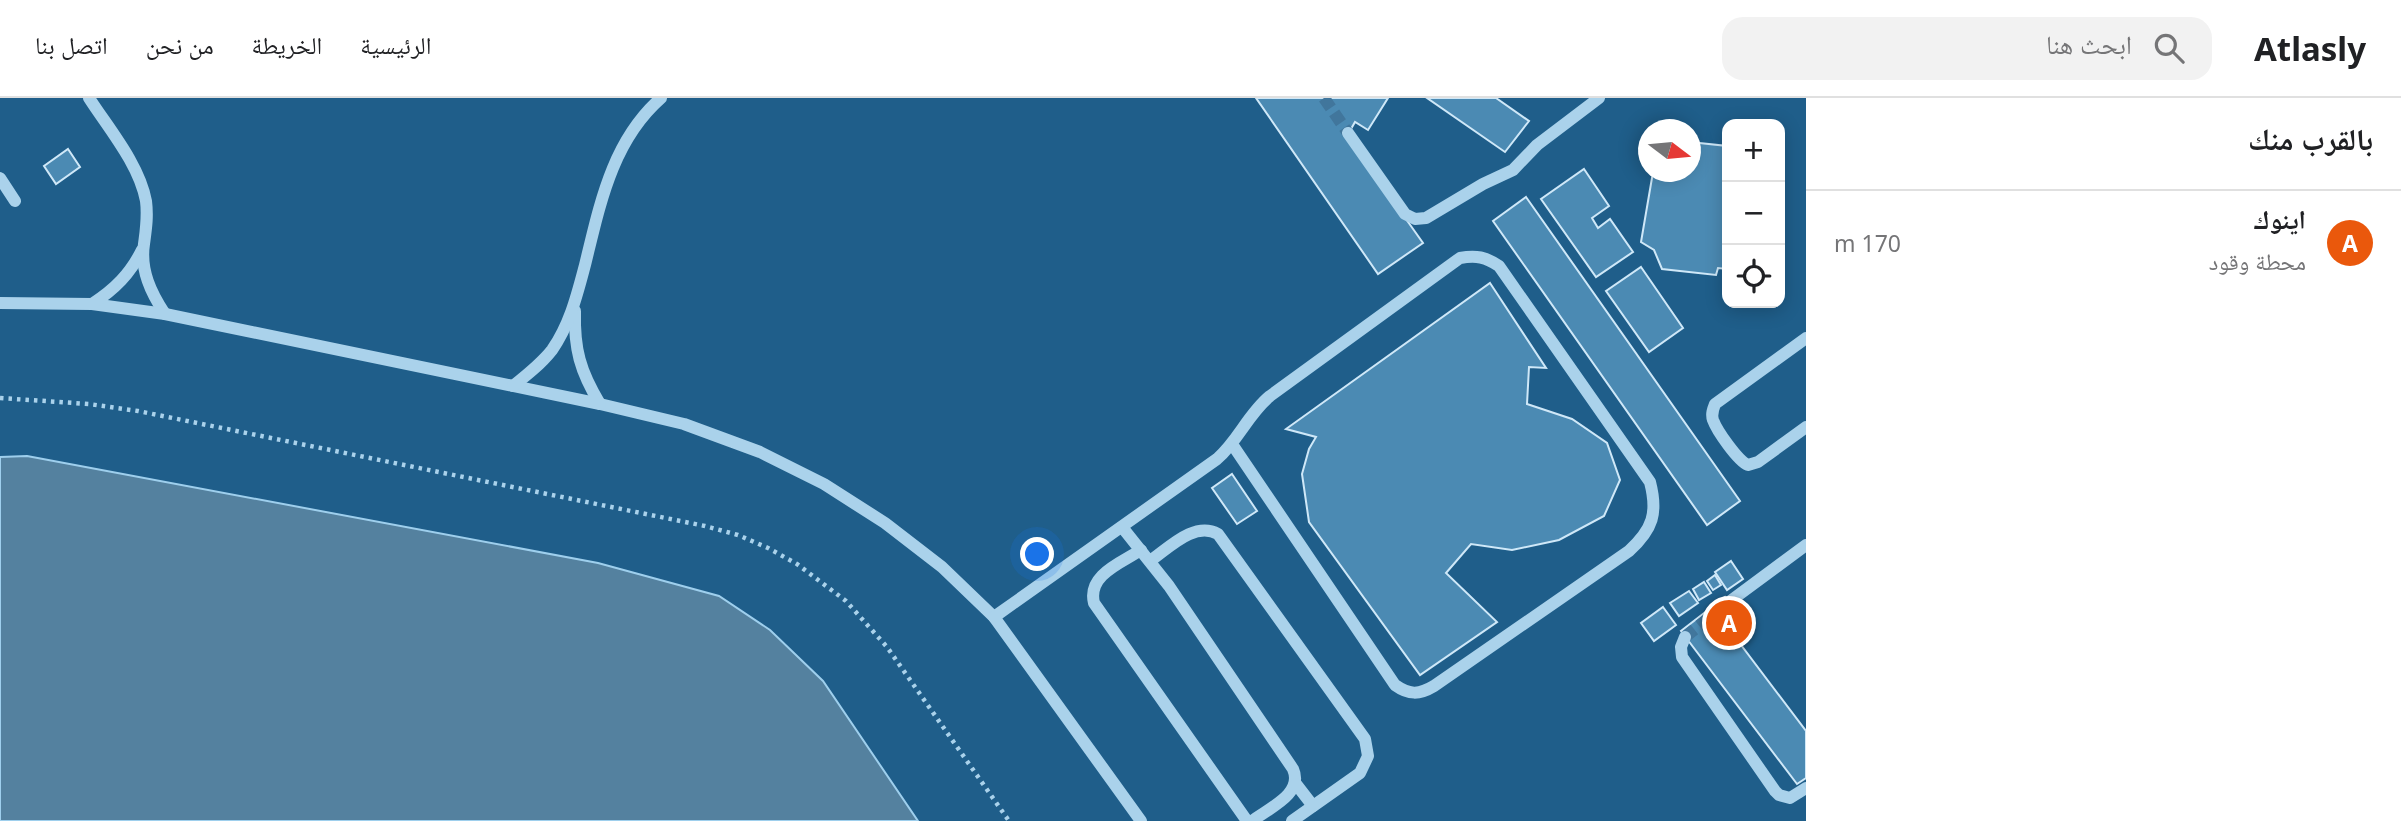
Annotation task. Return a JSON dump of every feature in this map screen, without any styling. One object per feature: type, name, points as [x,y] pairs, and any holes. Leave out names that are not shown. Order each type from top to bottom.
[{"type":"street","points":[[89,98],[138,178],[146,200],[148,223],[143,246],[145,268],[150,289],[165,314]]},
{"type":"street","points":[[513,386],[533,371],[551,351],[565,327],[575,303],[600,203],[614,161],[634,128],[661,98]]},
{"type":"street","points":[[1348,133],[1405,214],[1415,219],[1426,218],[1483,184],[1513,170],[1536,145],[1597,99]]},
{"type":"street","points":[[0,178],[15,201]]},
{"type":"street","points":[[92,304],[123,280],[143,246]]},
{"type":"street","points":[[994,617],[1217,459],[1232,444],[1254,411],[1270,396],[1460,258],[1488,258],[1503,272],[1650,482],[1655,501],[1653,520],[1644,538],[1629,551],[1434,687],[1414,694],[1395,685],[1232,444]]},
{"type":"street","points":[[0,303],[92,304],[165,314],[600,404],[696,429],[760,452],[824,484],[885,523],[942,567],[994,617],[1141,821]]},
{"type":"street","points":[[575,303],[576,355],[600,404]]},
{"type":"street","points":[[1806,338],[1715,404],[1712,411],[1716,426],[1740,459],[1748,465],[1758,462],[1806,427]]},
{"type":"street","points":[[1122,527],[1141,550],[1150,561],[1293,769],[1296,784],[1290,794],[1250,821],[1094,603],[1092,591],[1097,580],[1141,550]]},
{"type":"street","points":[[1150,561],[1197,530],[1211,530],[1218,534],[1364,739],[1368,756],[1360,773],[1292,821]]},
{"type":"street","points":[[1729,602],[1806,545]]},
{"type":"street","points":[[1685,637],[1681,646],[1682,657],[1779,796],[1790,798],[1806,788]]},
{"type":"street","points":[[1296,784],[1313,806]]},
{"type":"path","points":[[0,398],[89,404],[175,418],[738,535],[768,548],[823,581],[867,623],[1009,821]]},
{"type":"water","points":[[27,456],[598,563],[719,596],[770,630],[823,681],[918,821],[0,821],[0,457]]},
{"type":"building","points":[[1256,98],[1388,98],[1368,130],[1355,122],[1347,136],[1423,243],[1378,274]]},
{"type":"building","points":[[1427,98],[1496,98],[1529,121],[1505,152]]},
{"type":"building","points":[[1701,143],[1722,145],[1722,268],[1718,268],[1716,275],[1662,269],[1654,250],[1641,242],[1651,182],[1701,182]]},
{"type":"building","points":[[68,149],[80,167],[56,184],[44,166]]},
{"type":"building","points":[[1584,169],[1609,206],[1592,218],[1598,228],[1610,219],[1633,252],[1596,277],[1541,199]]},
{"type":"building","points":[[1526,197],[1740,501],[1707,525],[1493,221]]},
{"type":"building","points":[[1641,267],[1683,328],[1649,352],[1606,291]]},
{"type":"building","points":[[1490,283],[1546,368],[1529,367],[1527,404],[1572,419],[1607,443],[1620,480],[1604,516],[1559,540],[1512,550],[1471,544],[1446,573],[1497,622],[1420,675],[1309,522],[1302,474],[1309,449],[1316,437],[1286,429]]},
{"type":"building","points":[[1232,474],[1257,511],[1237,524],[1212,488]]},
{"type":"building","points":[[1731,561],[1743,579],[1727,590],[1715,572]]},
{"type":"building","points":[[1715,575],[1721,585],[1713,590],[1707,581]]},
{"type":"building","points":[[1704,582],[1711,593],[1699,600],[1693,589]]},
{"type":"building","points":[[1689,591],[1698,603],[1679,616],[1670,603]]},
{"type":"building","points":[[1725,597],[1742,621],[1729,629],[1806,731],[1806,778],[1797,784],[1681,631]]},
{"type":"building","points":[[1663,607],[1676,625],[1654,641],[1641,623]]},
{"type":"tunnel","points":[[1324,98],[1348,133]]},
{"type":"tunnel","points":[[1685,637],[1729,602]]},
{"type":"place","name":"اينوك","points":[[1729,623]]}]
